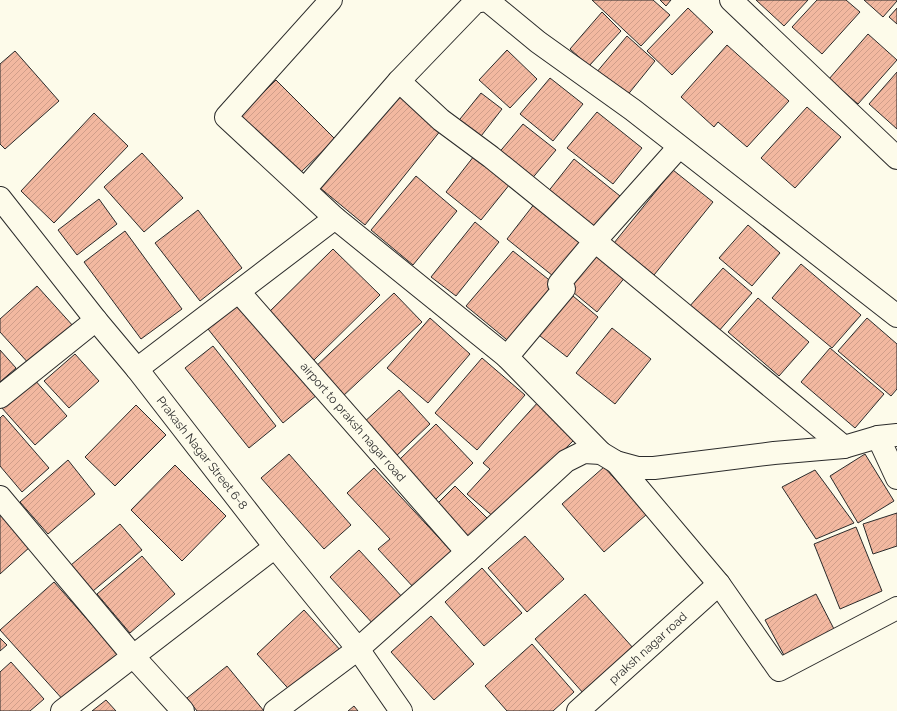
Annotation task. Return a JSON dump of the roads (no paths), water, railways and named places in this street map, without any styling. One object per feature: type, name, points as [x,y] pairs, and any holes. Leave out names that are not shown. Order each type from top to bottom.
[{"type":"street","points":[[331,0],[226,117],[335,218],[507,357],[609,457],[719,584],[779,670],[897,608]]},
{"type":"street","points":[[305,189],[399,81],[474,2],[486,0],[538,42],[633,110],[897,316]]},
{"type":"street","points":[[731,0],[897,158]]},
{"type":"street","points":[[399,81],[441,120],[595,241],[844,447]]},
{"type":"street","points":[[507,357],[564,289],[559,284],[595,241],[679,147]]},
{"type":"street","name":"Prakash Nagar Street 6-8","points":[[0,198],[96,320],[137,369],[274,547],[358,649],[400,711]]},
{"type":"street","points":[[137,369],[335,218]]},
{"type":"street","name":"airport to praksh nagar road","points":[[239,292],[467,552]]},
{"type":"street","points":[[0,397],[96,320]]},
{"type":"street","points":[[275,711],[358,649],[566,461],[584,452],[609,457],[638,468],[654,468],[774,453],[844,447],[888,436],[897,478]]},
{"type":"street","points":[[0,497],[133,656],[183,711]]},
{"type":"street","points":[[62,711],[274,547]]},
{"type":"street","name":"praksh nagar road","points":[[578,711],[719,584]]}]
